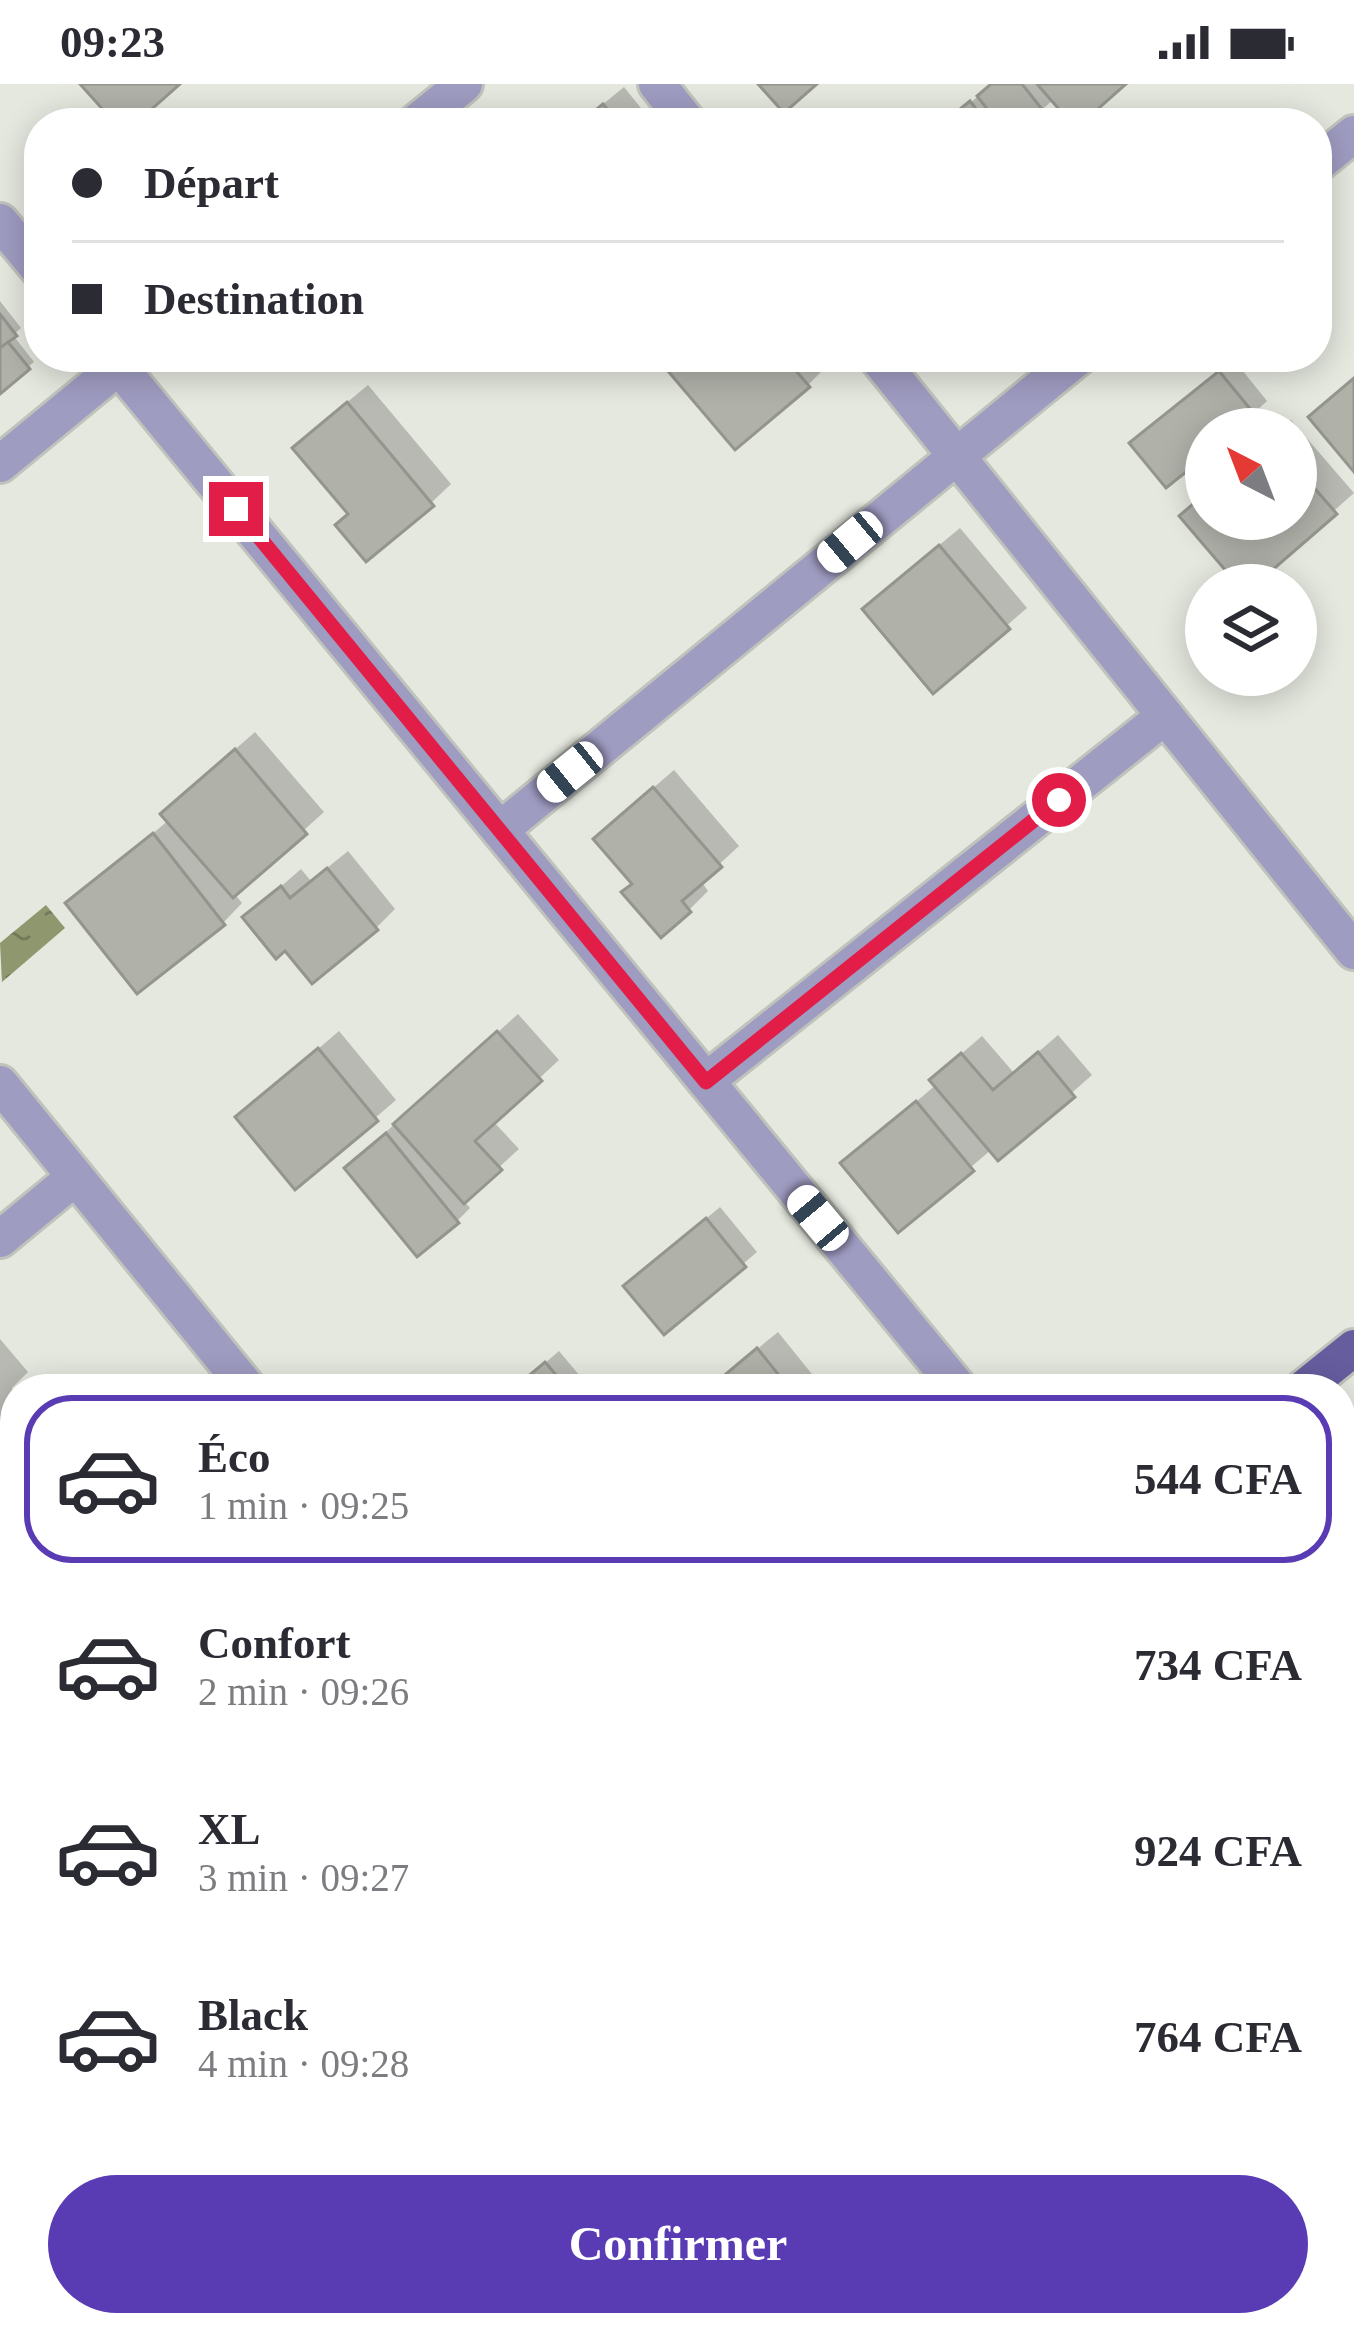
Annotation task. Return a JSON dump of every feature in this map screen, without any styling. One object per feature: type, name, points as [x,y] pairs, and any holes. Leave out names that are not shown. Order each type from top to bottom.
[{"type":"main road","points":[[1322,1374],[1354,1348]]},
{"type":"street","points":[[434,108],[464,84]]},
{"type":"street","points":[[657,84],[676,108]]},
{"type":"street","points":[[0,222],[24,251]]},
{"type":"street","points":[[0,464],[106,372]]},
{"type":"street","points":[[130,372],[947,1374]]},
{"type":"street","points":[[889,372],[1354,951]]},
{"type":"street","points":[[500,830],[1059,372]]},
{"type":"street","points":[[706,1082],[1165,716]]},
{"type":"street","points":[[0,1084],[236,1374]]},
{"type":"street","points":[[0,1239],[74,1178]]},
{"type":"water","points":[[46,905],[65,928],[2,982],[0,943]]},
{"type":"building","points":[[80,84],[180,84],[153,108],[102,108]]},
{"type":"building","points":[[758,84],[817,84],[790,108],[780,108]]},
{"type":"building","points":[[991,84],[1022,84],[1041,108],[986,108],[977,96]]},
{"type":"building","points":[[1037,84],[1126,84],[1099,108],[1058,108]]},
{"type":"building","points":[[0,314],[17,336],[0,348]]},
{"type":"building","points":[[8,342],[26,372],[0,394],[0,348]]},
{"type":"building","points":[[669,372],[797,372],[810,387],[735,450]]},
{"type":"building","points":[[1220,372],[1249,408],[1185,408],[1185,473],[1166,488],[1129,443]]},
{"type":"building","points":[[1354,378],[1354,472],[1317,428],[1317,409]]},
{"type":"building","points":[[347,402],[434,506],[366,562],[335,525],[348,514],[292,448]]},
{"type":"building","points":[[1317,491],[1337,514],[1317,531]]},
{"type":"building","points":[[1200,540],[1307,540],[1279,564],[1220,564]]},
{"type":"building","points":[[939,545],[1010,629],[933,694],[862,609]]},
{"type":"building","points":[[235,749],[307,834],[233,898],[160,814]]},
{"type":"building","points":[[653,787],[722,867],[682,901],[691,912],[661,938],[621,892],[632,884],[593,839]]},
{"type":"building","points":[[153,833],[225,925],[137,994],[65,903]]},
{"type":"building","points":[[327,868],[378,930],[312,984],[285,951],[276,959],[242,917],[281,886],[290,898]]},
{"type":"building","points":[[497,1031],[542,1081],[475,1141],[502,1170],[464,1204],[393,1124]]},
{"type":"building","points":[[318,1048],[378,1121],[295,1190],[235,1117]]},
{"type":"building","points":[[1038,1052],[1075,1097],[998,1161],[929,1080],[961,1053],[993,1090]]},
{"type":"building","points":[[916,1101],[974,1171],[898,1233],[840,1163]]},
{"type":"building","points":[[386,1133],[459,1223],[417,1257],[344,1168]]},
{"type":"building","points":[[706,1218],[746,1267],[664,1335],[623,1286]]},
{"type":"building","points":[[757,1348],[778,1374],[726,1374]]},
{"type":"building","points":[[545,1362],[555,1374],[531,1374]]},
{"type":"route","points":[[236,509],[706,1082],[1059,800]]}]
